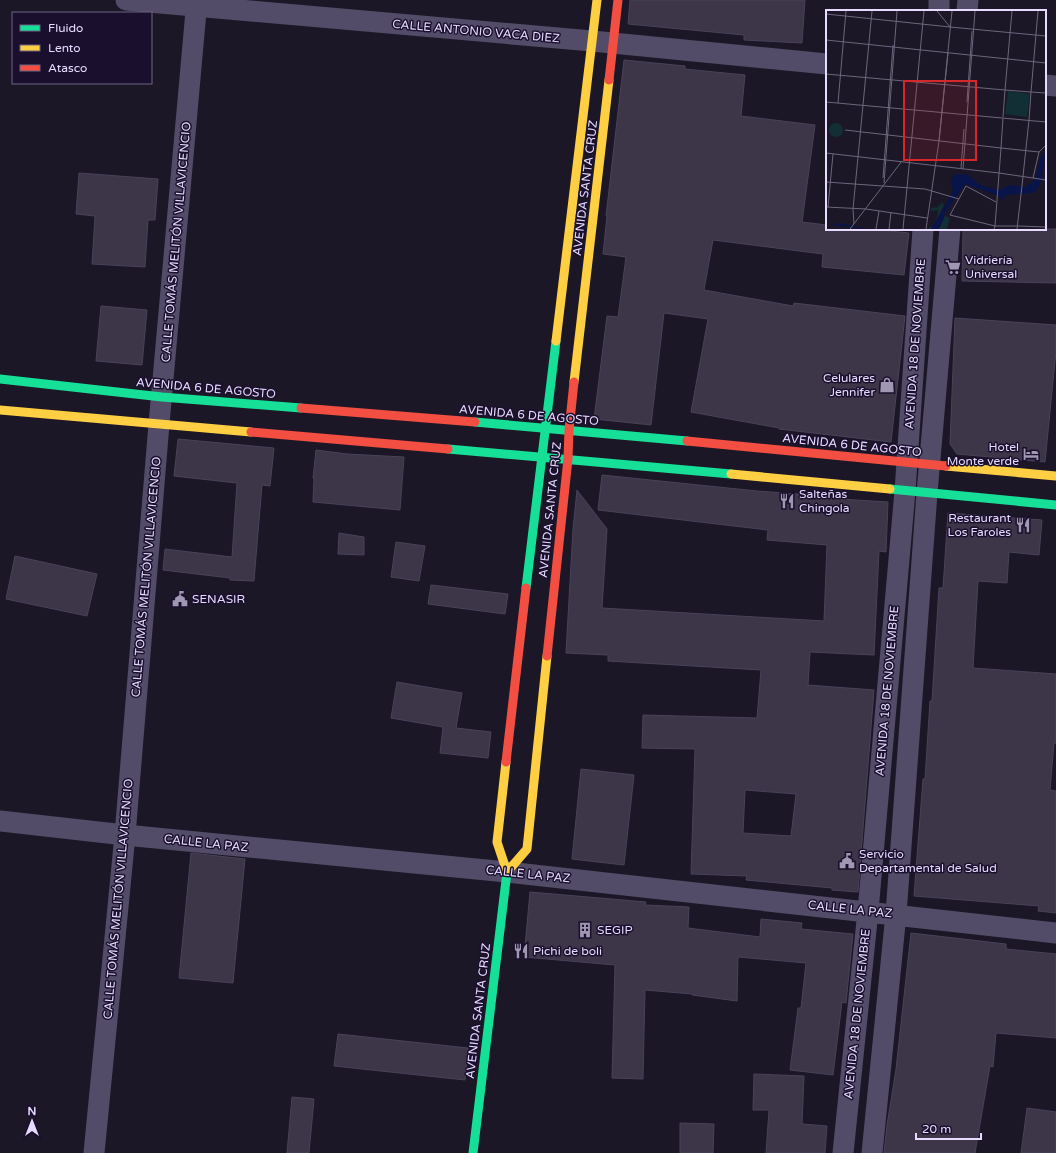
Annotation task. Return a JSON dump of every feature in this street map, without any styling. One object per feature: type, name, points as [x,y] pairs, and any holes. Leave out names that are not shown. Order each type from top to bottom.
[{"type":"main road","name":"AVENIDA SANTA CRUZ","points":[[473,1153],[507,872],[497,842],[597,0]]},
{"type":"main road","name":"AVENIDA SANTA CRUZ","points":[[507,872],[526,848],[568,459],[569,430],[618,0]]},
{"type":"main road","name":"AVENIDA 6 DE AGOSTO","points":[[0,379],[162,397],[569,430],[1056,476]]},
{"type":"main road","points":[[0,410],[568,459],[1056,505]]},
{"type":"street","name":"CALLE ANTONIO VACA DIEZ","points":[[126,0],[197,3],[826,64]]},
{"type":"street","points":[[967,10],[968,0]]},
{"type":"street","name":"CALLE TOMÁS MELITÓN VILLAVICENCIO","points":[[94,1153],[125,835],[159,424],[197,3]]},
{"type":"street","points":[[1046,85],[1056,86]]},
{"type":"street","name":"AVENIDA 18 DE NOVIEMBRE","points":[[843,1153],[868,911],[905,491],[923,230]]},
{"type":"street","name":"AVENIDA 18 DE NOVIEMBRE","points":[[872,1153],[896,914],[929,465],[950,230]]},
{"type":"street","name":"CALLE LA PAZ","points":[[0,821],[125,835],[507,872],[896,914],[1056,933]]},
{"type":"building","points":[[630,0],[805,0],[802,43],[744,40],[744,35],[628,24]]},
{"type":"building","points":[[624,60],[685,66],[685,69],[745,75],[741,116],[815,125],[802,222],[826,225],[826,230],[881,230],[909,233],[904,275],[822,267],[823,254],[713,240],[704,290],[793,306],[794,303],[905,316],[891,442],[779,429],[691,412],[708,319],[664,313],[651,425],[594,419],[607,316],[618,317],[626,257],[603,254]]},
{"type":"building","points":[[79,173],[158,179],[155,220],[148,220],[145,267],[92,264],[95,216],[76,214]]},
{"type":"building","points":[[1056,229],[1056,283],[962,281],[963,230]]},
{"type":"building","points":[[101,306],[147,310],[142,365],[96,361]]},
{"type":"building","points":[[955,318],[1056,325],[1056,351],[1045,462],[957,454],[950,444]]},
{"type":"building","points":[[178,439],[274,448],[270,486],[262,485],[254,581],[230,580],[230,578],[163,570],[165,549],[232,557],[237,483],[174,476]]},
{"type":"building","points":[[316,450],[347,454],[404,457],[400,510],[313,502],[313,478]]},
{"type":"building","points":[[602,475],[757,491],[824,496],[824,498],[888,502],[886,552],[879,551],[874,655],[810,652],[808,685],[874,690],[858,892],[832,890],[832,888],[746,880],[747,876],[691,874],[695,749],[642,748],[643,715],[757,718],[761,670],[608,661],[608,655],[566,653],[573,529],[577,490],[607,529],[602,608],[824,621],[827,545],[767,540],[768,530],[598,510]],"holes":[[[745,790],[796,794],[791,836],[743,833]]]},
{"type":"building","points":[[948,513],[1042,520],[1039,555],[1009,552],[1007,583],[978,581],[973,668],[1056,674],[1056,743],[1054,743],[1050,790],[1056,791],[1056,913],[1038,911],[1039,906],[914,896],[923,779],[925,779],[930,701],[932,701],[939,588],[943,588]]},
{"type":"building","points":[[339,533],[364,537],[364,555],[338,554]]},
{"type":"building","points":[[396,542],[425,546],[419,581],[391,577]]},
{"type":"building","points":[[15,556],[97,574],[87,616],[6,599]]},
{"type":"building","points":[[431,585],[508,594],[505,614],[428,604]]},
{"type":"building","points":[[397,682],[462,693],[456,728],[491,732],[488,758],[440,753],[443,727],[391,718]]},
{"type":"building","points":[[581,769],[634,775],[624,865],[572,859]]},
{"type":"building","points":[[191,853],[245,859],[233,983],[179,978]]},
{"type":"building","points":[[530,892],[646,902],[645,905],[689,907],[688,928],[760,937],[761,919],[802,923],[801,929],[853,934],[846,1003],[842,1002],[833,1075],[790,1070],[798,1008],[801,1008],[806,963],[738,957],[737,1001],[692,994],[645,990],[643,1079],[612,1078],[615,965],[524,957]]},
{"type":"building","points":[[911,933],[1006,944],[1006,949],[1056,954],[1056,1038],[996,1033],[993,1067],[990,1066],[975,1153],[884,1153],[896,1069]]},
{"type":"building","points":[[338,1034],[468,1048],[465,1080],[334,1066]]},
{"type":"building","points":[[754,1074],[804,1076],[802,1124],[827,1126],[825,1153],[766,1153],[769,1110],[753,1110]]},
{"type":"building","points":[[292,1097],[314,1099],[309,1153],[287,1153]]},
{"type":"building","points":[[1027,1108],[1056,1112],[1056,1153],[1021,1153]]},
{"type":"building","points":[[680,1123],[714,1124],[713,1153],[680,1153]]},
{"type":"traffic: fast","points":[[526,588],[556,341]]},
{"type":"traffic: fast","points":[[0,379],[162,397],[301,408]]},
{"type":"traffic: fast","points":[[475,422],[687,441]]},
{"type":"traffic: fast","points":[[448,449],[731,474]]},
{"type":"traffic: fast","points":[[890,489],[1056,505]]},
{"type":"traffic: fast","points":[[473,1153],[507,872]]},
{"type":"traffic: slow","points":[[556,341],[597,0]]},
{"type":"traffic: slow","points":[[574,382],[609,80]]},
{"type":"traffic: slow","points":[[0,410],[251,432]]},
{"type":"traffic: slow","points":[[946,466],[1056,476]]},
{"type":"traffic: slow","points":[[731,474],[890,489]]},
{"type":"traffic: slow","points":[[506,762],[497,842],[507,872],[527,849],[547,656]]},
{"type":"traffic: jam","points":[[609,80],[618,0]]},
{"type":"traffic: jam","points":[[547,656],[568,459],[569,430],[574,382]]},
{"type":"traffic: jam","points":[[301,408],[475,422]]},
{"type":"traffic: jam","points":[[251,432],[448,449]]},
{"type":"traffic: jam","points":[[687,441],[946,466]]},
{"type":"traffic: jam","points":[[506,762],[526,588]]},
{"type":"place","name":"Vidriería Universal","points":[[953,267]]},
{"type":"place","name":"Celulares Jennifer","points":[[887,385]]},
{"type":"place","name":"Hotel Monte verde","points":[[1031,454]]},
{"type":"place","name":"Salteñas Chingola","points":[[787,501]]},
{"type":"place","name":"Restaurant Los Faroles","points":[[1023,525]]},
{"type":"place","name":"SENASIR","points":[[180,599]]},
{"type":"place","name":"Servicio Departamental de Salud","points":[[847,861]]},
{"type":"place","name":"SEGIP","points":[[585,930]]},
{"type":"place","name":"Pichi de boli","points":[[521,951]]}]
